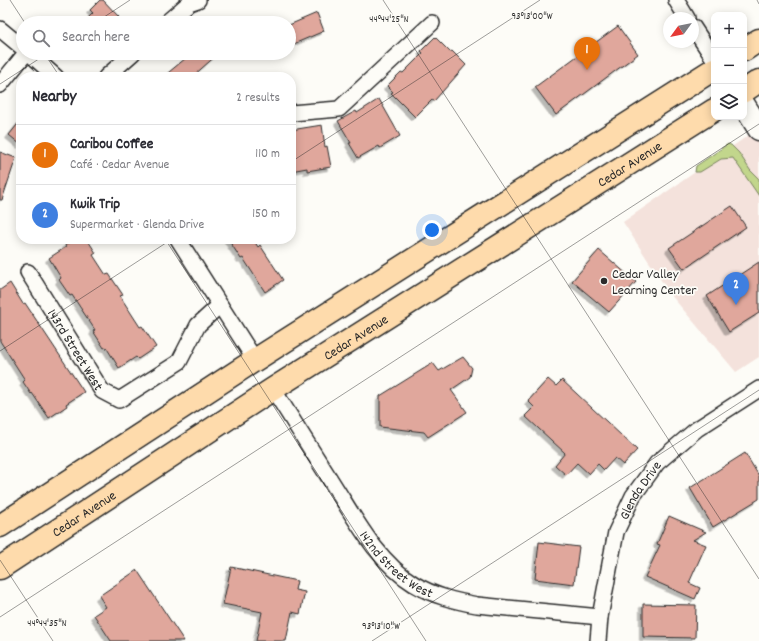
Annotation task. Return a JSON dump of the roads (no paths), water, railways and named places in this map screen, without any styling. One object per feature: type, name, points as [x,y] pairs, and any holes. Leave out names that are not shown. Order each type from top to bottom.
[{"type":"highway","points":[[747,48],[759,40]]},
{"type":"highway","points":[[0,526],[255,360],[711,71]]},
{"type":"highway","points":[[747,89],[759,81]]},
{"type":"highway","name":"Cedar Avenue","points":[[0,568],[273,389],[711,112]]},
{"type":"street","points":[[174,16],[189,3],[198,0]]},
{"type":"street","points":[[676,0],[683,12]]},
{"type":"street","points":[[296,113],[339,109],[432,24]]},
{"type":"street","points":[[0,29],[16,42]]},
{"type":"street","points":[[699,36],[711,54]]},
{"type":"street","points":[[0,85],[20,60]]},
{"type":"street","points":[[37,60],[50,72]]},
{"type":"street","points":[[112,72],[125,60]]},
{"type":"street","points":[[747,110],[759,129]]},
{"type":"street","points":[[181,244],[255,360]]},
{"type":"street","name":"143rd Street West","points":[[28,272],[102,391],[120,400],[180,362],[198,326],[220,305]]},
{"type":"street","name":"142nd Street West","points":[[273,389],[366,537],[388,563],[414,584],[445,598],[466,603],[600,617]]},
{"type":"street","name":"Glenda Drive","points":[[598,641],[600,617],[616,532],[633,496],[657,463],[697,429],[759,389]]},
{"type":"place","name":"Caribou Coffee","points":[[587,70]]},
{"type":"place","name":"Cedar Valley Learning Center","points":[[604,281]]},
{"type":"place","name":"Kwik Trip","points":[[736,305]]}]
